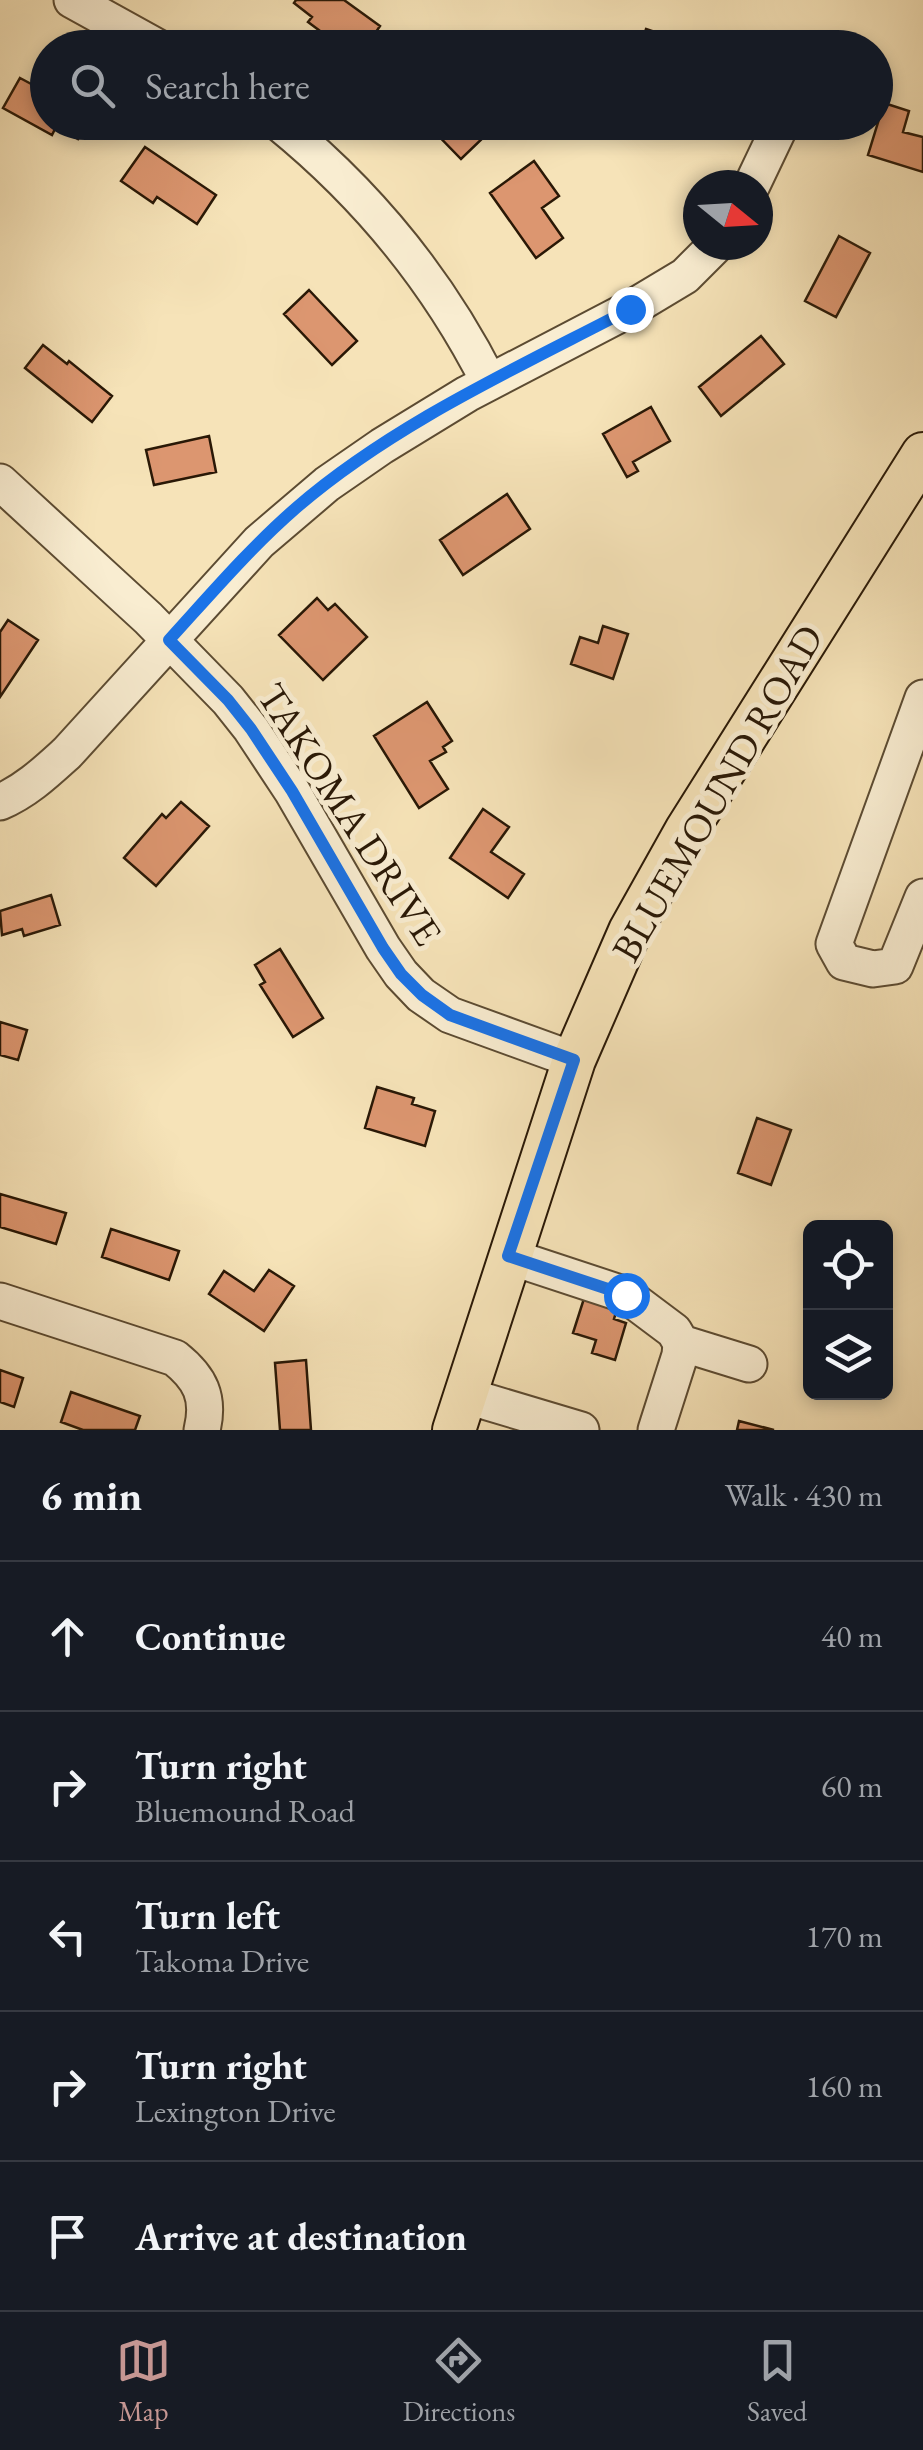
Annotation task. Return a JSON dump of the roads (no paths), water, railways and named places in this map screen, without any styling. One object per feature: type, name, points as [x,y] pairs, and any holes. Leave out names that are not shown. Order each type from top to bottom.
[{"type":"main road","name":"BLUEMOUND ROAD","points":[[462,1400],[574,1060],[630,931],[686,830],[923,454]]},
{"type":"street","points":[[72,0],[126,30]]},
{"type":"street","points":[[299,140],[356,192],[394,236],[435,290],[489,382]]},
{"type":"street","points":[[759,170],[773,140]]},
{"type":"street","points":[[0,802],[40,778],[67,754],[259,542],[297,507],[382,446],[489,382],[644,301],[685,276],[701,260]]},
{"type":"street","name":"TAKOMA DRIVE","points":[[0,482],[228,700],[292,791],[401,974],[450,1015],[574,1060]]},
{"type":"street","points":[[923,698],[834,944],[844,962],[873,969],[896,966],[923,897]]},
{"type":"street","points":[[508,1256],[626,1295],[674,1331],[681,1343],[680,1355],[656,1430]]},
{"type":"street","points":[[0,1301],[174,1358],[202,1386],[206,1402],[202,1430]]},
{"type":"street","points":[[681,1343],[749,1364]]},
{"type":"street","points":[[462,1400],[580,1430]]}]
